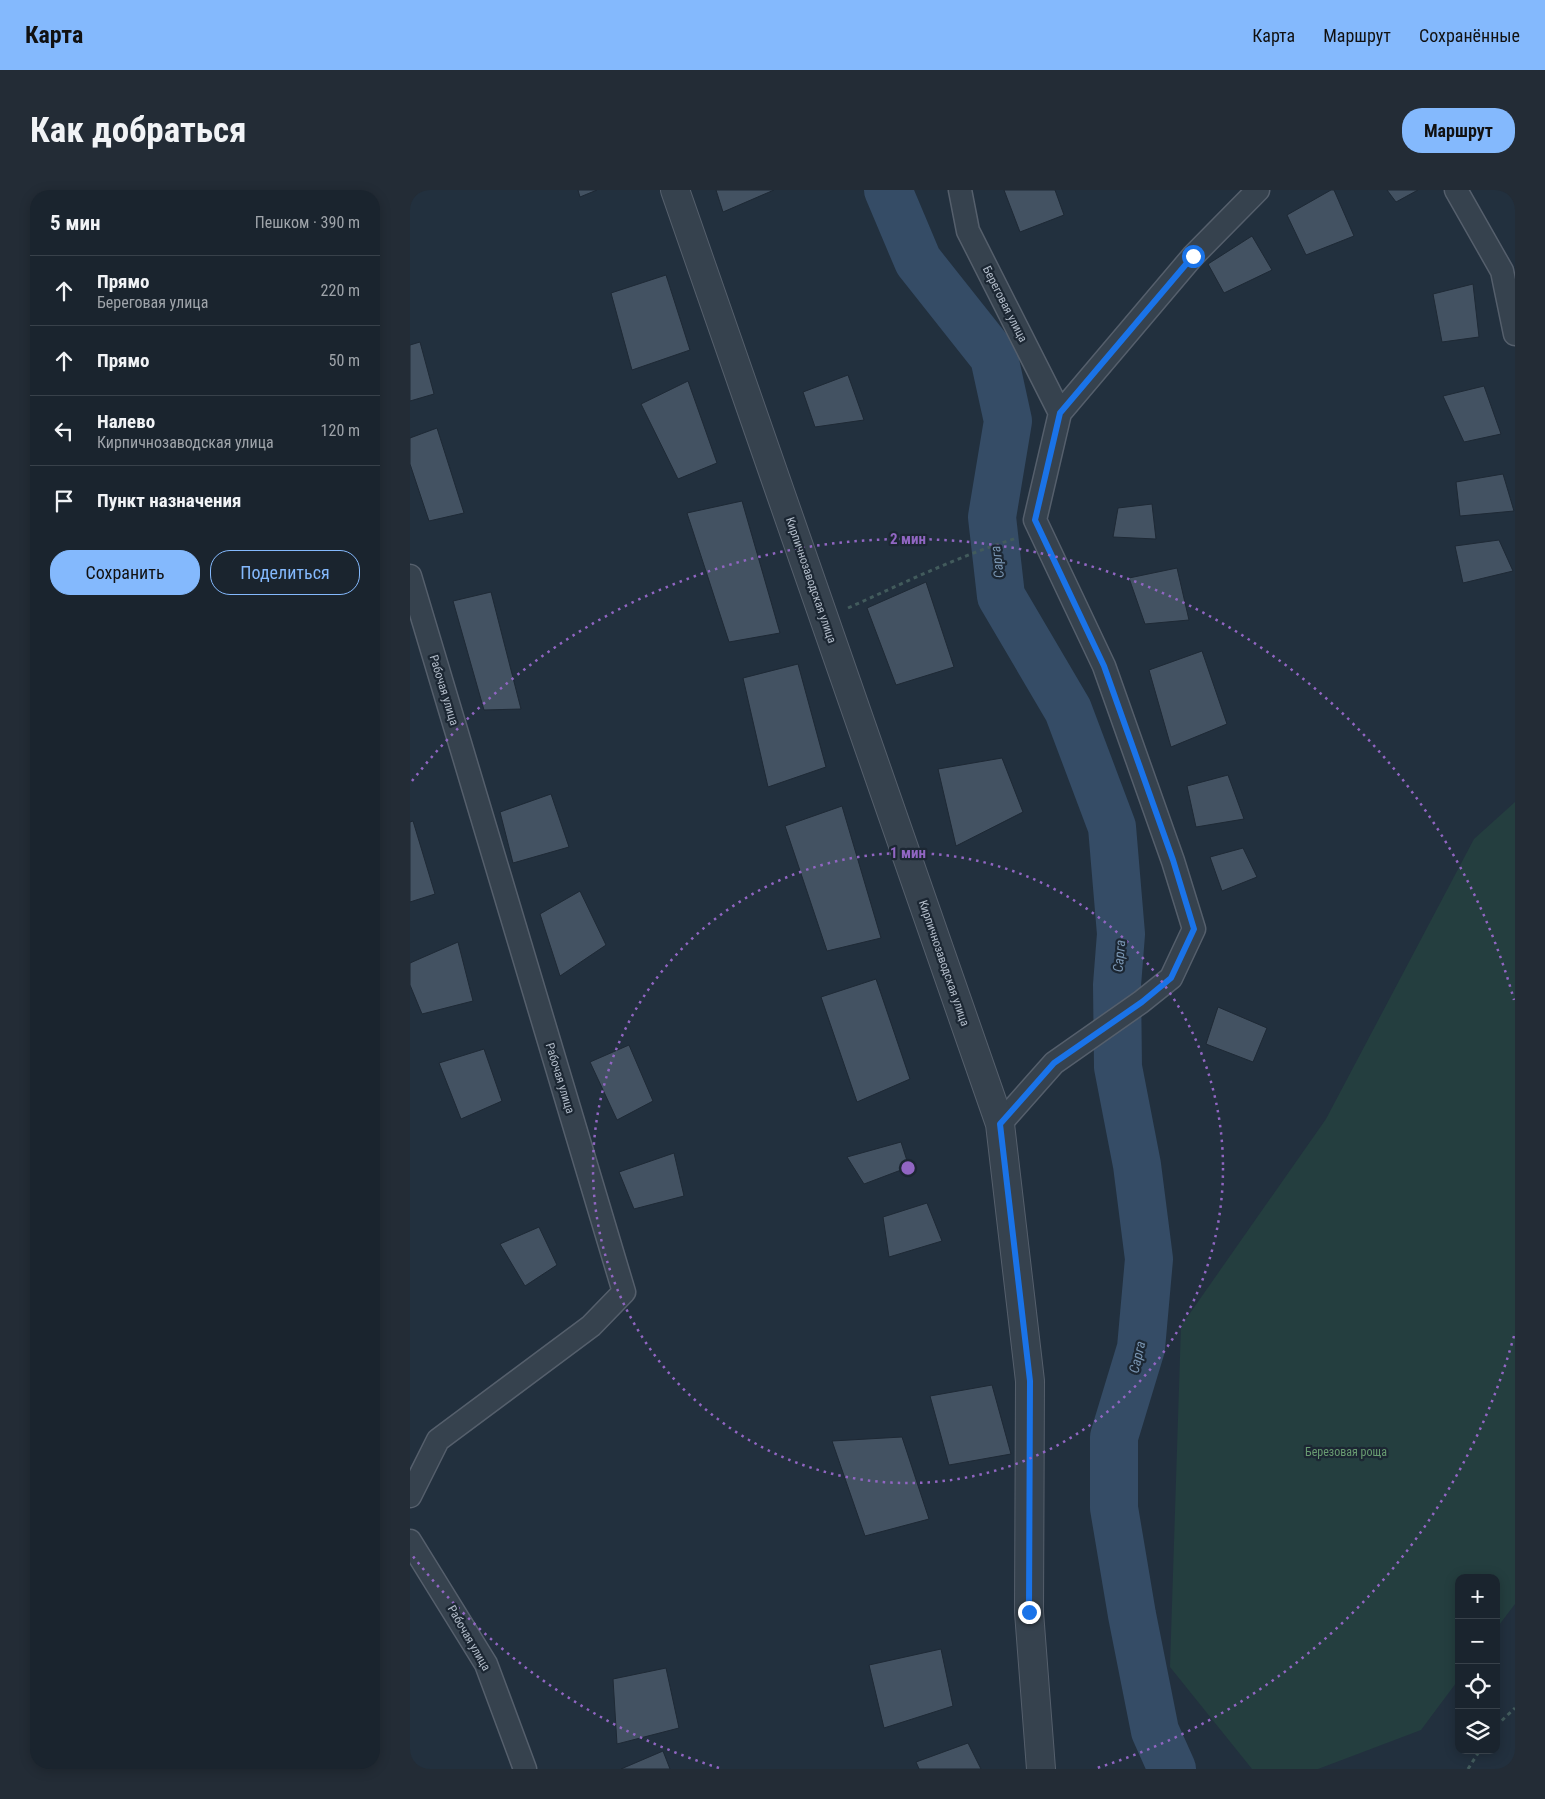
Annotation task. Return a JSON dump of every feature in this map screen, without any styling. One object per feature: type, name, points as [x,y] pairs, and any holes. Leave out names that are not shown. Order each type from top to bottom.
[{"type":"street","name":"Кирпичнозаводская улица","points":[[675,190],[1000,1124],[1030,1381],[1029,1612],[1041,1769]]},
{"type":"street","name":"Береговая улица","points":[[960,190],[968,231],[1060,413]]},
{"type":"street","points":[[1000,1124],[1054,1063],[1100,1029],[1142,1002],[1171,978],[1194,929],[1173,860],[1104,666],[1035,520],[1060,413],[1193,256],[1258,190]]},
{"type":"street","points":[[1456,190],[1502,271],[1515,334]]},
{"type":"street","name":"Рабочая улица","points":[[410,576],[624,1292],[591,1326],[438,1440],[410,1496]]},
{"type":"street","name":"Рабочая улица","points":[[410,1541],[486,1664],[525,1769]]},
{"type":"path","points":[[824,618],[981,549],[1019,538]]},
{"type":"path","points":[[1500,1722],[1515,1708]]},
{"type":"path","points":[[1468,1769],[1477,1754]]},
{"type":"green space","name":"Березовая роща","points":[[1515,802],[1515,1604],[1500,1624],[1500,1574],[1455,1574],[1455,1684],[1421,1730],[1318,1769],[1252,1769],[1170,1667],[1181,1326],[1326,1119],[1474,839]]},
{"type":"building","points":[[578,190],[597,190],[580,197]]},
{"type":"building","points":[[716,190],[774,190],[723,212]]},
{"type":"building","points":[[1004,190],[1055,190],[1064,215],[1020,232]]},
{"type":"building","points":[[1334,190],[1354,236],[1306,255],[1287,215]]},
{"type":"building","points":[[1387,190],[1418,190],[1396,202]]},
{"type":"building","points":[[1252,236],[1272,270],[1224,293],[1208,264]]},
{"type":"building","points":[[666,275],[690,350],[632,370],[611,293]]},
{"type":"building","points":[[1473,284],[1479,337],[1442,342],[1433,294]]},
{"type":"building","points":[[420,342],[434,394],[410,401],[410,345]]},
{"type":"building","points":[[848,375],[864,420],[815,427],[803,392]]},
{"type":"building","points":[[688,381],[717,463],[678,479],[641,404]]},
{"type":"building","points":[[1484,386],[1501,434],[1464,442],[1443,396]]},
{"type":"building","points":[[437,428],[464,513],[429,521],[410,464],[410,438]]},
{"type":"building","points":[[1503,474],[1514,511],[1460,516],[1456,482]]},
{"type":"building","points":[[742,501],[780,633],[729,642],[687,513]]},
{"type":"building","points":[[1152,504],[1156,539],[1113,537],[1118,508]]},
{"type":"building","points":[[1499,540],[1513,571],[1463,583],[1455,546]]},
{"type":"building","points":[[1177,568],[1189,620],[1145,624],[1129,578]]},
{"type":"building","points":[[926,582],[954,667],[896,685],[867,608]]},
{"type":"building","points":[[491,592],[521,709],[484,710],[453,601]]},
{"type":"building","points":[[1202,651],[1227,724],[1171,747],[1149,670]]},
{"type":"building","points":[[798,664],[826,767],[768,787],[743,678]]},
{"type":"building","points":[[1002,758],[1023,812],[956,846],[938,769]]},
{"type":"building","points":[[1228,775],[1244,819],[1196,827],[1187,786]]},
{"type":"building","points":[[551,794],[569,847],[513,863],[500,812]]},
{"type":"building","points":[[842,806],[881,938],[827,951],[785,826]]},
{"type":"building","points":[[413,821],[435,894],[410,902],[410,822]]},
{"type":"building","points":[[1243,848],[1257,877],[1222,891],[1210,857]]},
{"type":"building","points":[[580,891],[606,945],[560,976],[540,914]]},
{"type":"building","points":[[458,942],[473,1001],[422,1014],[410,985],[410,963]]},
{"type":"building","points":[[876,979],[910,1079],[857,1102],[821,997]]},
{"type":"building","points":[[1218,1007],[1267,1028],[1253,1062],[1206,1044]]},
{"type":"building","points":[[629,1045],[653,1101],[617,1120],[590,1062]]},
{"type":"building","points":[[484,1049],[502,1101],[461,1119],[439,1063]]},
{"type":"building","points":[[901,1142],[909,1167],[864,1184],[847,1157]]},
{"type":"building","points":[[674,1153],[684,1196],[634,1209],[619,1172]]},
{"type":"building","points":[[927,1203],[942,1241],[889,1257],[883,1217]]},
{"type":"building","points":[[539,1227],[557,1265],[525,1286],[500,1244]]},
{"type":"building","points":[[992,1385],[1011,1454],[949,1465],[930,1396]]},
{"type":"building","points":[[902,1437],[929,1519],[865,1536],[832,1441]]},
{"type":"building","points":[[941,1649],[953,1706],[884,1728],[869,1665]]},
{"type":"building","points":[[666,1668],[679,1728],[617,1744],[613,1679]]},
{"type":"building","points":[[968,1743],[981,1769],[919,1769],[916,1762]]},
{"type":"building","points":[[663,1751],[670,1769],[621,1769]]},
{"type":"waterway","name":"Сарга","points":[[888,190],[918,261],[994,357],[1008,421],[992,517],[1001,596],[1068,710],[1112,827],[1121,934],[1117,985],[1118,1067],[1137,1165],[1149,1259],[1141,1348],[1114,1437],[1114,1508],[1132,1615],[1155,1731],[1172,1769]]},
{"type":"route","points":[[1029,1612],[1030,1381],[1000,1124],[1054,1063],[1100,1029],[1142,1002],[1171,978],[1194,929],[1173,860],[1104,666],[1035,520],[1060,413],[1193,256]]}]
